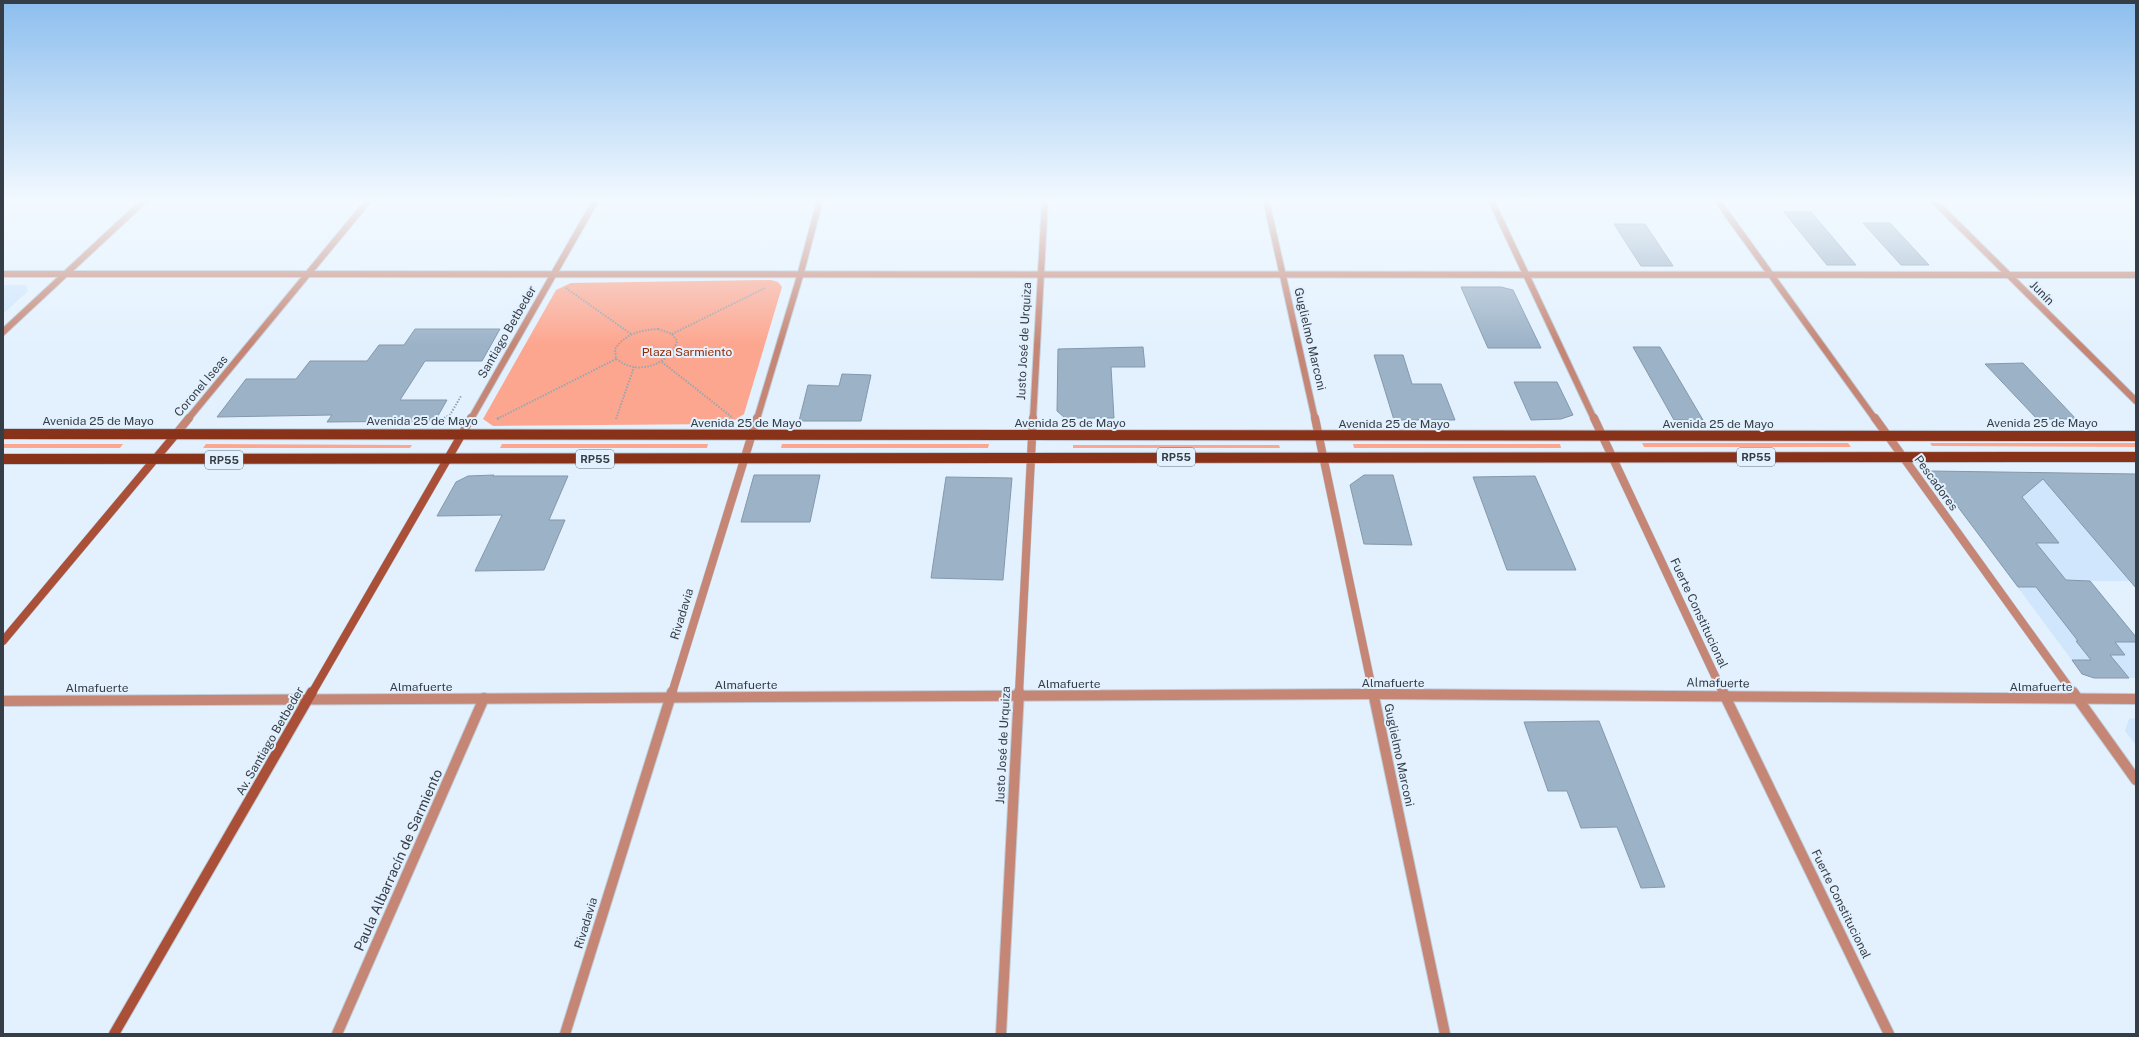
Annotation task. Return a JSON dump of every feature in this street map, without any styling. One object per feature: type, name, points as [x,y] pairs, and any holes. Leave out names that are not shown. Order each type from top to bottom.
[{"type":"main road","name":"Avenida 25 de Mayo","points":[[3,434],[1319,437],[1888,435],[2136,436]]},
{"type":"main road","name":"Coronel Iseas","points":[[3,642],[176,434]]},
{"type":"main road","name":"Av. Santiago Betbeder","points":[[114,1034],[309,699],[446,459],[462,434]]},
{"type":"main road","name":"RP55","points":[[3,459],[155,460],[1611,456],[2136,457]]},
{"type":"street","points":[[3,332],[93,248]]},
{"type":"street","name":"Coronel Iseas","points":[[176,434],[329,248]]},
{"type":"street","name":"Santiago Betbeder","points":[[462,434],[568,248]]},
{"type":"street","name":"Rivadavia","points":[[565,1034],[743,458],[752,436],[807,248]]},
{"type":"street","name":"Justo José de Urquiza","points":[[1001,1034],[1030,458],[1042,248]]},
{"type":"street","name":"Guglielmo Marconi","points":[[1276,248],[1319,437],[1445,1034]]},
{"type":"street","name":"Fuerte Constitucional","points":[[1513,248],[1724,695],[1890,1034]]},
{"type":"street","name":"Pescadores","points":[[1753,248],[1888,435],[1901,457],[2136,780]]},
{"type":"street","name":"Junín","points":[[1981,248],[2136,401]]},
{"type":"street","points":[[3,274],[800,276],[1773,276],[2136,274]]},
{"type":"street","name":"Almafuerte","points":[[3,701],[1374,694],[1724,695],[2136,699]]},
{"type":"street","name":"Paula Albarracín de Sarmiento","points":[[337,1034],[484,698]]},
{"type":"path","points":[[563,286],[631,334]]},
{"type":"path","points":[[672,334],[771,286]]},
{"type":"path","points":[[658,329],[672,334],[677,338],[678,344],[676,350],[662,362],[648,366],[634,367],[620,363],[616,359],[615,349],[623,338],[631,334],[658,329]]},
{"type":"path","points":[[495,420],[616,359]]},
{"type":"path","points":[[662,362],[735,420]]},
{"type":"path","points":[[614,425],[634,367]]},
{"type":"shaded area","points":[[3,285],[26,285],[28,291],[3,314]]},
{"type":"shaded area","points":[[1939,471],[2136,474],[2136,581],[2091,581],[2136,637],[2136,678],[2094,678],[2082,674],[1973,527],[1959,507]]},
{"type":"shaded area","points":[[2136,718],[2136,745],[2125,731],[2129,719]]},
{"type":"green space","name":"Plaza Sarmiento","points":[[771,280],[778,282],[782,287],[744,414],[735,420],[724,424],[493,426],[483,419],[556,290],[571,283]]},
{"type":"green space","points":[[1642,443],[1848,443],[1851,447],[1644,447]]},
{"type":"green space","points":[[1930,443],[2136,443],[2136,447],[1932,446]]},
{"type":"green space","points":[[3,444],[123,444],[120,448],[3,448]]},
{"type":"green space","points":[[206,444],[412,445],[410,448],[203,448]]},
{"type":"green space","points":[[502,444],[708,444],[707,448],[500,448]]},
{"type":"green space","points":[[782,444],[989,444],[988,448],[781,448]]},
{"type":"green space","points":[[1353,444],[1560,444],[1561,448],[1354,448]]},
{"type":"green space","points":[[1073,445],[1279,445],[1280,448],[1073,448]]},
{"type":"building","points":[[1630,248],[1661,248],[1673,266],[1641,266]]},
{"type":"building","points":[[1814,248],[1842,248],[1856,265],[1827,265]]},
{"type":"building","points":[[1886,248],[1914,248],[1929,265],[1901,265]]},
{"type":"building","points":[[1461,287],[1501,287],[1513,290],[1541,348],[1488,348]]},
{"type":"building","points":[[415,329],[500,329],[482,361],[425,361],[400,400],[447,400],[435,421],[327,422],[332,415],[217,417],[246,379],[296,379],[310,361],[367,361],[379,345],[404,345]]},
{"type":"building","points":[[1143,347],[1145,367],[1111,367],[1114,418],[1065,418],[1057,411],[1058,349]]},
{"type":"building","points":[[1633,347],[1660,347],[1703,420],[1674,420]]},
{"type":"building","points":[[1374,355],[1403,355],[1412,384],[1441,384],[1455,420],[1394,420]]},
{"type":"building","points":[[2023,363],[2076,419],[2037,419],[1985,364]]},
{"type":"building","points":[[842,374],[871,375],[861,421],[799,421],[808,385],[839,386]]},
{"type":"building","points":[[1514,382],[1557,382],[1573,415],[1561,419],[1531,420]]},
{"type":"building","points":[[1931,471],[2136,474],[2136,588],[2043,479],[2022,497],[2059,543],[2036,543],[2066,580],[2090,581],[2136,637],[2136,642],[2115,642],[2125,655],[2110,655],[2129,678],[2094,678],[2082,674],[2072,660],[2091,660],[2076,641],[2078,641],[2036,587],[2018,587]]},
{"type":"building","points":[[494,475],[493,476],[568,476],[549,520],[565,520],[544,570],[475,571],[502,515],[437,516],[456,482],[468,476]]},
{"type":"building","points":[[754,475],[820,475],[810,522],[741,522]]},
{"type":"building","points":[[1364,475],[1393,475],[1412,545],[1364,544],[1350,485]]},
{"type":"building","points":[[1535,476],[1576,570],[1507,570],[1473,477]]},
{"type":"building","points":[[946,477],[1012,478],[1003,580],[931,578]]},
{"type":"building","points":[[1599,721],[1665,887],[1641,888],[1617,827],[1581,828],[1567,791],[1548,791],[1524,722]]}]
